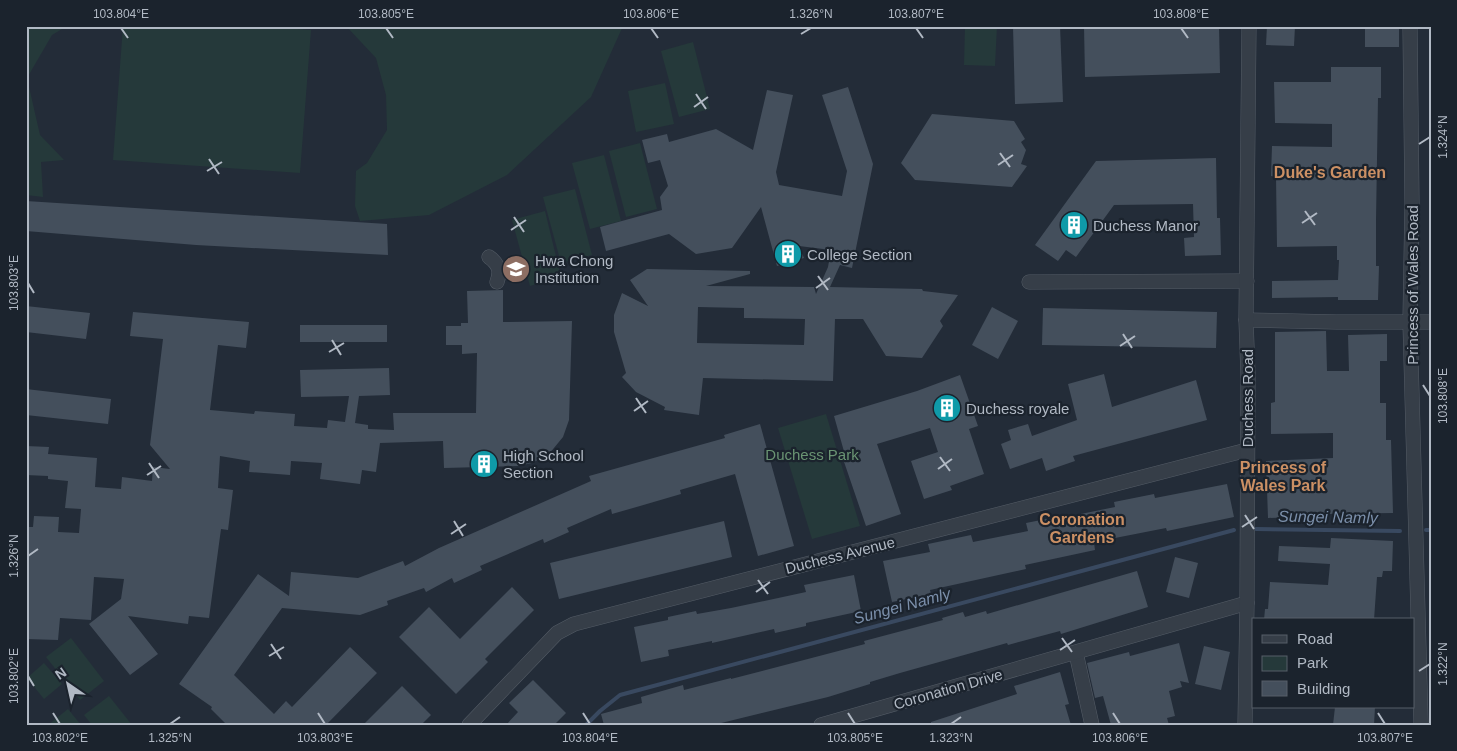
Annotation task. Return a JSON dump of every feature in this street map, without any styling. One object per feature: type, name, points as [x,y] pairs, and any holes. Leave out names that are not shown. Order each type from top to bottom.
[{"type":"street","name":"Duchess Road","points":[[1245,725],[1248,375],[1246,281],[1249,26]]},
{"type":"street","name":"Princess of Wales Road","points":[[1410,26],[1412,204],[1410,322],[1423,721]]},
{"type":"street","points":[[489,257],[495,261],[499,268],[500,275],[497,282]]},
{"type":"street","points":[[1029,282],[1246,281]]},
{"type":"street","points":[[1246,320],[1431,322]]},
{"type":"street","name":"Duchess Avenue","points":[[469,725],[557,633],[574,624],[1247,450]]},
{"type":"street","name":"Coronation Drive","points":[[821,725],[1247,603]]},
{"type":"street","points":[[1076,653],[1092,725]]},
{"type":"green space","points":[[26,26],[67,26],[52,35],[27,78],[40,135],[64,160],[41,162],[43,197],[26,195]]},
{"type":"green space","points":[[123,26],[259,26],[311,30],[300,173],[113,160]]},
{"type":"green space","points":[[346,26],[623,26],[591,97],[507,175],[429,215],[360,221],[355,206],[356,171],[367,163],[387,130],[386,95],[376,58]]},
{"type":"green space","points":[[965,26],[997,26],[995,66],[964,65]]},
{"type":"green space","points":[[693,42],[710,109],[679,117],[661,51]]},
{"type":"green space","points":[[665,83],[674,124],[636,132],[628,91]]},
{"type":"green space","points":[[640,143],[657,209],[626,217],[609,151]]},
{"type":"green space","points":[[604,155],[621,221],[590,229],[572,163]]},
{"type":"green space","points":[[575,189],[592,255],[561,263],[543,197]]},
{"type":"green space","points":[[545,211],[561,277],[530,286],[512,220]]},
{"type":"green space","name":"Duchess Park","points":[[826,414],[860,526],[812,539],[778,428]]},
{"type":"green space","points":[[71,638],[104,681],[80,700],[46,657]]},
{"type":"green space","points":[[44,663],[62,684],[44,699],[27,678]]},
{"type":"green space","points":[[109,696],[132,725],[92,725],[84,715]]},
{"type":"green space","points":[[68,709],[81,725],[48,725]]},
{"type":"building","points":[[1013,26],[1060,26],[1063,102],[1015,104]]},
{"type":"building","points":[[1084,26],[1219,26],[1220,73],[1085,77]]},
{"type":"building","points":[[1267,26],[1295,26],[1294,46],[1266,45]]},
{"type":"building","points":[[1365,26],[1399,26],[1399,47],[1365,47]]},
{"type":"building","points":[[1331,67],[1381,67],[1381,98],[1378,98],[1376,220],[1376,266],[1379,266],[1378,300],[1338,300],[1338,297],[1272,298],[1272,281],[1338,280],[1339,260],[1337,260],[1337,246],[1277,247],[1276,177],[1271,176],[1272,146],[1332,147],[1332,124],[1275,123],[1274,82],[1331,82]]},
{"type":"building","name":"College Section","points":[[848,87],[873,164],[852,268],[840,265],[830,287],[922,289],[923,291],[958,295],[940,321],[943,326],[922,358],[886,356],[863,319],[835,319],[833,381],[703,378],[699,415],[664,410],[665,407],[636,392],[622,377],[626,373],[614,332],[614,315],[622,293],[648,306],[630,280],[647,269],[750,271],[750,274],[706,286],[814,287],[816,294],[828,267],[831,250],[799,246],[804,258],[777,266],[761,207],[732,248],[696,254],[669,234],[606,251],[600,227],[662,210],[660,197],[668,186],[660,160],[648,163],[642,140],[667,134],[669,142],[716,129],[753,150],[767,90],[793,95],[776,172],[779,185],[842,196],[847,171],[822,95]],"holes":[[[698,307],[744,308],[744,318],[805,319],[804,345],[697,343]]]},
{"type":"building","points":[[932,114],[1014,121],[1025,139],[1021,142],[1026,150],[1021,164],[1027,166],[1012,187],[915,180],[901,163]]},
{"type":"building","name":"Duchess Manor","points":[[1216,158],[1217,218],[1220,218],[1221,255],[1185,256],[1184,238],[1194,237],[1193,204],[1114,205],[1076,257],[1066,250],[1058,261],[1035,245],[1096,161]]},
{"type":"building","points":[[26,201],[387,224],[388,255],[196,245],[26,231]]},
{"type":"building","name":"High School Section","points":[[503,290],[503,322],[572,321],[569,420],[563,437],[549,454],[532,463],[518,466],[444,468],[443,441],[380,443],[376,472],[362,470],[360,484],[320,479],[322,463],[291,461],[290,475],[249,472],[250,461],[220,456],[218,488],[233,490],[228,530],[221,529],[209,618],[189,616],[188,624],[128,616],[158,654],[130,675],[89,624],[121,599],[124,579],[94,577],[91,620],[60,618],[58,640],[26,639],[26,527],[33,527],[34,516],[59,517],[58,532],[79,533],[81,509],[65,508],[68,481],[48,479],[48,476],[26,475],[26,446],[49,447],[48,454],[97,458],[95,487],[121,489],[122,477],[152,481],[153,467],[170,469],[150,445],[163,339],[130,336],[133,312],[249,322],[246,348],[218,345],[210,410],[254,414],[255,411],[295,414],[294,426],[327,428],[328,420],[345,422],[349,396],[301,397],[300,370],[389,368],[390,395],[359,396],[355,423],[368,425],[368,429],[394,430],[393,413],[476,413],[477,353],[462,354],[462,345],[446,345],[446,326],[461,326],[461,323],[468,323],[467,291]]},
{"type":"building","points":[[26,306],[90,313],[86,339],[26,332]]},
{"type":"building","points":[[992,307],[1018,321],[998,359],[972,345]]},
{"type":"building","points":[[1043,308],[1217,312],[1216,348],[1042,345]]},
{"type":"building","points":[[300,325],[387,325],[387,342],[300,342]]},
{"type":"building","points":[[1326,331],[1327,371],[1349,371],[1348,335],[1387,334],[1387,361],[1380,361],[1380,403],[1386,403],[1386,440],[1391,440],[1393,513],[1322,514],[1322,516],[1268,518],[1266,461],[1333,458],[1333,433],[1271,434],[1271,403],[1275,402],[1275,332]]},
{"type":"building","points":[[1104,374],[1112,407],[1196,380],[1207,420],[1073,456],[1075,461],[1046,471],[1042,458],[1010,469],[1001,444],[1011,440],[1008,430],[1028,424],[1032,436],[1077,420],[1068,384]]},
{"type":"building","points":[[960,375],[978,426],[969,429],[984,474],[950,486],[952,490],[924,499],[911,461],[938,452],[930,428],[877,444],[901,514],[866,526],[842,456],[845,455],[834,416],[917,391]]},
{"type":"building","points":[[26,389],[111,399],[108,424],[26,415]]},
{"type":"building","points":[[760,424],[794,546],[758,556],[735,474],[680,490],[681,494],[612,514],[611,509],[567,528],[569,532],[544,543],[543,539],[480,566],[482,570],[454,583],[452,578],[426,592],[424,588],[387,601],[388,605],[360,615],[282,608],[234,675],[274,714],[286,701],[292,707],[350,647],[377,673],[326,725],[227,725],[211,709],[212,707],[179,684],[258,574],[289,596],[291,572],[358,578],[403,561],[405,566],[439,548],[591,481],[589,476],[725,438],[724,435]]},
{"type":"building","points":[[1227,484],[1234,517],[1167,531],[1166,528],[1094,543],[1095,550],[1025,565],[1026,569],[930,590],[931,594],[892,602],[883,561],[930,552],[928,544],[971,535],[973,542],[1028,531],[1026,523],[1115,507],[1114,502],[1154,494],[1155,498]]},
{"type":"building","points":[[724,521],[732,557],[559,599],[550,563]]},
{"type":"building","points":[[1331,538],[1393,541],[1392,571],[1383,571],[1382,577],[1377,577],[1374,618],[1264,618],[1265,609],[1268,609],[1270,582],[1328,585],[1330,564],[1278,561],[1279,546],[1330,548]]},
{"type":"building","points":[[1175,557],[1198,563],[1189,598],[1166,592]]},
{"type":"building","points":[[1137,571],[1148,607],[1061,634],[1060,631],[1008,645],[1007,643],[870,682],[870,684],[828,697],[713,725],[604,725],[601,714],[642,703],[641,697],[683,685],[684,690],[731,679],[865,644],[864,641],[943,620],[942,618],[963,612],[965,617],[986,611],[987,614]]},
{"type":"building","points":[[854,575],[861,611],[806,623],[806,626],[775,633],[774,629],[712,643],[712,641],[668,650],[669,656],[641,662],[634,627],[668,620],[668,617],[696,611],[697,614],[806,592],[804,585]]},
{"type":"building","points":[[512,587],[534,610],[485,659],[488,662],[456,694],[399,637],[429,607],[460,639]]},
{"type":"building","points":[[1179,643],[1189,683],[1180,681],[1182,687],[1169,691],[1175,716],[1167,718],[1169,725],[1111,725],[1103,696],[1095,698],[1087,663],[1129,652],[1130,656]]},
{"type":"building","points":[[1204,646],[1230,652],[1221,690],[1195,684]]},
{"type":"building","points":[[1060,672],[1069,704],[1065,705],[1071,725],[931,725],[931,722],[1017,694],[1014,686]]},
{"type":"building","points":[[533,680],[566,713],[554,725],[506,725],[518,712],[509,703]]},
{"type":"building","points":[[402,686],[431,715],[421,725],[363,725]]},
{"type":"building","points":[[1335,708],[1375,708],[1374,725],[1333,725]]},
{"type":"waterway","name":"Sungei Namly","points":[[1256,529],[1400,531]]},
{"type":"waterway","name":"Sungei Namly","points":[[586,725],[620,695],[1234,530]]},
{"type":"waterway","name":"Sungei Namly","points":[[1426,530],[1431,530]]},
{"type":"place","name":"Duchess Manor","points":[[1074,225]]},
{"type":"place","name":"College Section","points":[[788,254]]},
{"type":"place","name":"Hwa Chong Institution","points":[[516,269]]},
{"type":"place","name":"Duchess royale","points":[[947,408]]},
{"type":"place","name":"High School Section","points":[[484,464]]},
{"type":"district","name":"Duke's Garden","points":[[1330,172]]},
{"type":"district","name":"Princess of Wales Park","points":[[1283,476]]},
{"type":"district","name":"Coronation Gardens","points":[[1082,528]]}]
